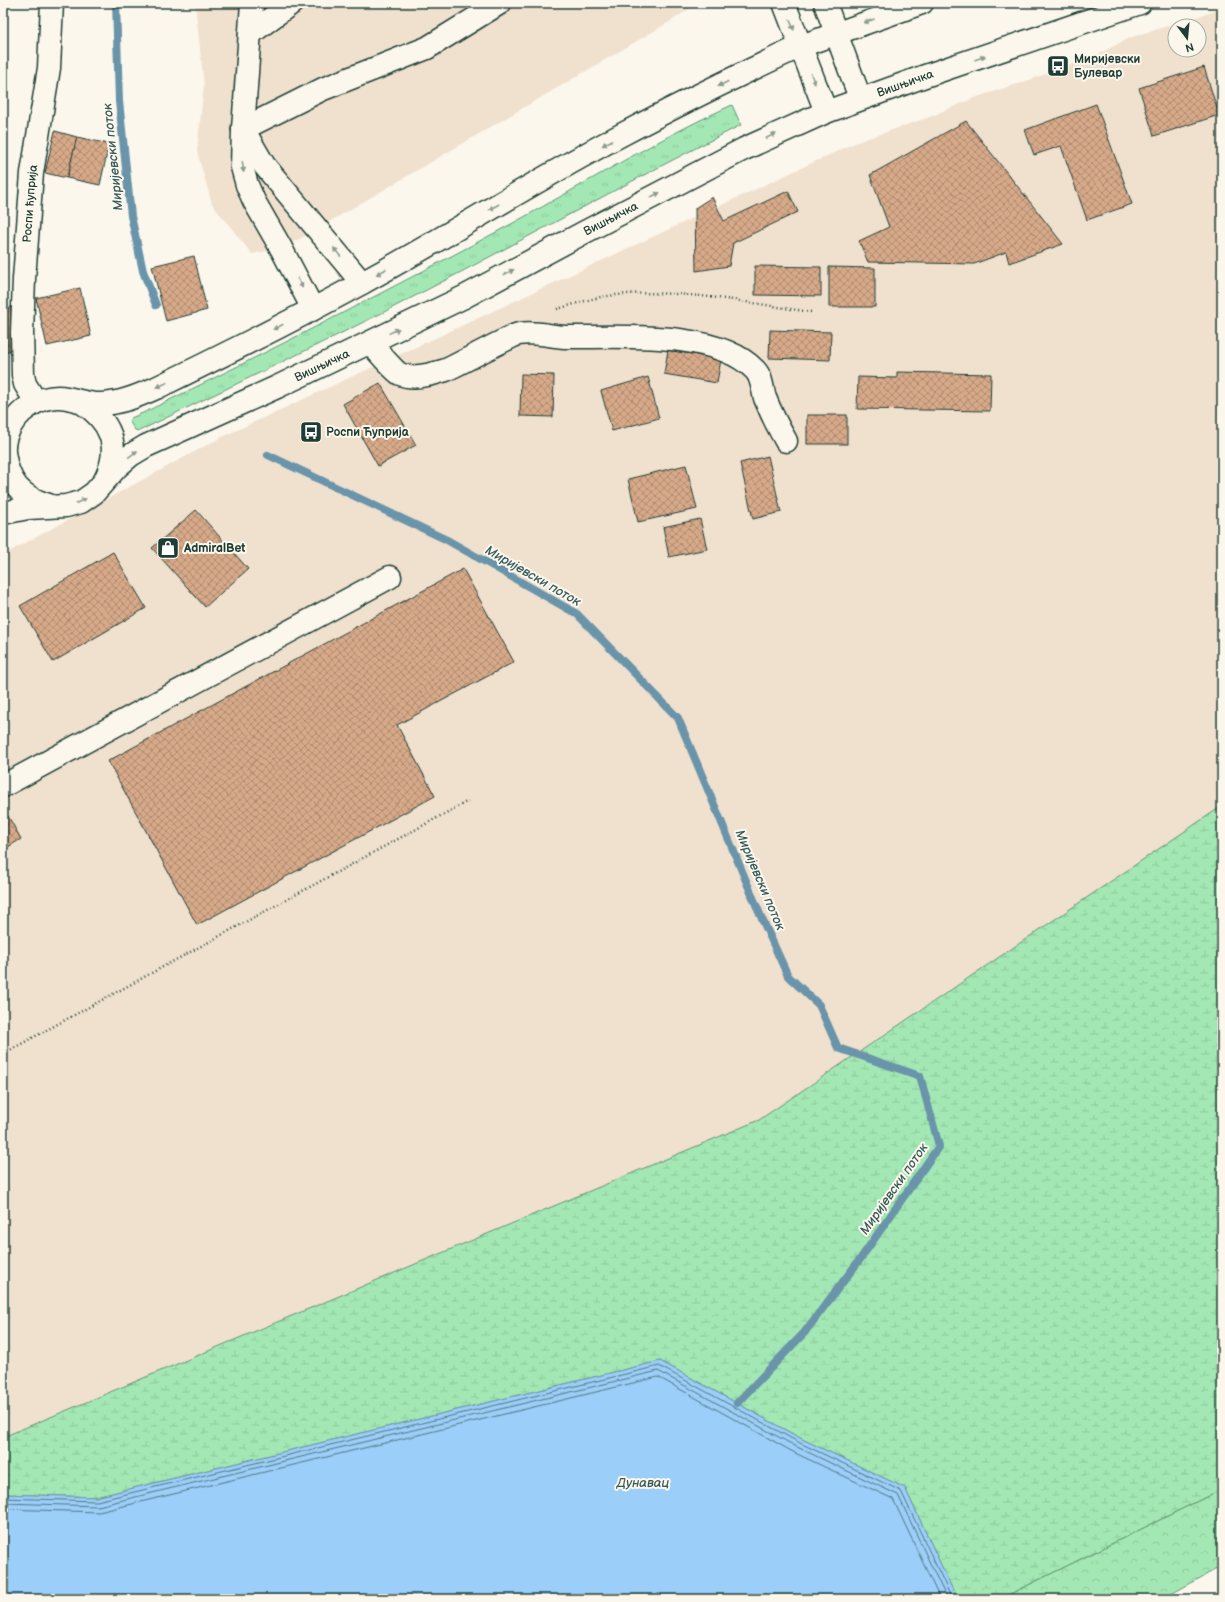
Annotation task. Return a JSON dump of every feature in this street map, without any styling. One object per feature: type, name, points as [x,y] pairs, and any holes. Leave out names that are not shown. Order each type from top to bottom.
[{"type":"street","name":"Роспи ћуприја","points":[[36,402],[25,384],[23,375],[22,332],[24,279],[32,173],[49,68],[52,3]]},
{"type":"street","points":[[252,3],[242,128],[242,167],[246,185],[254,202],[281,248],[313,309]]},
{"type":"street","points":[[250,34],[292,3]]},
{"type":"street","points":[[242,128],[323,89],[427,48],[500,3]]},
{"type":"street","points":[[784,3],[826,112]]},
{"type":"street","points":[[825,3],[860,98]]},
{"type":"street","name":"Вишњичка","points":[[51,506],[36,501],[23,493],[12,482],[6,467],[3,453],[8,420],[36,402],[51,398],[66,398],[81,402],[111,404],[129,399],[222,356],[313,309],[362,283],[622,135],[758,66],[801,46],[922,3]]},
{"type":"street","name":"Вишњичка","points":[[3,513],[28,508],[66,506],[81,502],[94,493],[131,454],[168,434],[277,387],[464,297],[590,229],[744,149],[826,112],[860,98],[1140,3]]},
{"type":"street","points":[[242,128],[264,165],[362,283]]},
{"type":"street","points":[[370,343],[400,374],[410,376],[434,374],[446,370],[518,334],[533,333],[562,337],[664,338],[720,348],[754,368],[761,380],[772,415],[786,441]]},
{"type":"street","name":"Вишњичка","points":[[81,402],[94,410],[105,422],[111,436],[113,452],[111,467],[105,481]]},
{"type":"street","points":[[3,786],[390,577]]},
{"type":"path","points":[[552,311],[602,297],[689,294],[811,312]]},
{"type":"path","points":[[3,1050],[10,1050],[468,801]]},
{"type":"shaded area","points":[[195,3],[698,3],[671,21],[305,236],[281,248],[252,254],[212,204],[197,151],[204,85]]},
{"type":"shaded area","points":[[1222,9],[1222,1489],[1000,1599],[957,1599],[905,1488],[802,1439],[660,1361],[3,1494],[3,555],[222,437],[857,142],[927,118],[974,98],[1024,82],[1092,57],[1132,37],[1167,26],[1167,58],[1207,58],[1207,18],[1193,18]]},
{"type":"green space","points":[[732,105],[741,125],[431,288],[139,431],[135,430],[129,421],[131,418],[238,366],[423,271],[515,222],[650,146]]},
{"type":"green space","points":[[1222,806],[1222,1489],[1000,1599],[957,1599],[905,1488],[802,1439],[660,1361],[96,1497],[3,1494],[3,1437],[759,1120]]},
{"type":"green space","points":[[1222,1489],[1222,1566],[1162,1599],[1000,1599]]},
{"type":"water","name":"Дунавац","points":[[660,1361],[802,1439],[905,1488],[957,1599],[3,1599],[3,1494],[96,1497]]},
{"type":"building","points":[[1204,67],[1219,115],[1154,136],[1139,88]]},
{"type":"building","points":[[1096,104],[1132,204],[1087,220],[1061,146],[1034,155],[1025,130]]},
{"type":"building","points":[[966,121],[1063,244],[1009,263],[1006,252],[974,264],[868,262],[859,241],[889,227],[870,175]]},
{"type":"building","points":[[55,131],[77,137],[67,178],[45,173]]},
{"type":"building","points":[[77,137],[109,144],[100,185],[67,178]]},
{"type":"building","points":[[3,167],[6,167],[3,194]]},
{"type":"building","points":[[788,191],[798,212],[733,243],[729,266],[696,271],[695,208],[712,197],[724,221]]},
{"type":"building","points":[[194,256],[207,310],[166,321],[152,266]]},
{"type":"building","points":[[755,266],[821,267],[821,296],[755,295]]},
{"type":"building","points":[[829,267],[875,268],[875,307],[829,307]]},
{"type":"building","points":[[80,288],[91,336],[47,346],[36,298]]},
{"type":"building","points":[[3,308],[11,308],[10,351],[3,351]]},
{"type":"building","points":[[770,330],[831,332],[830,360],[769,358]]},
{"type":"building","points":[[668,350],[721,359],[717,383],[664,374]]},
{"type":"building","points":[[897,372],[991,374],[990,411],[857,409],[858,377],[897,378]]},
{"type":"building","points":[[521,374],[554,375],[553,417],[520,416]]},
{"type":"building","points":[[648,377],[659,418],[612,431],[601,391]]},
{"type":"building","points":[[380,383],[416,445],[378,466],[343,404]]},
{"type":"building","points":[[807,415],[847,415],[847,444],[807,444]]},
{"type":"building","points":[[768,456],[781,512],[753,519],[740,463]]},
{"type":"building","points":[[686,465],[697,509],[638,522],[628,479]]},
{"type":"building","points":[[196,510],[248,569],[205,607],[152,548]]},
{"type":"building","points":[[700,519],[707,549],[669,557],[663,527]]},
{"type":"building","points":[[113,552],[146,608],[53,662],[20,606]]},
{"type":"building","points":[[463,569],[514,662],[397,725],[435,796],[197,925],[108,761]]},
{"type":"building","points":[[8,816],[21,839],[3,850],[3,818]]},
{"type":"waterway","name":"Миријевски поток","points":[[116,3],[119,101],[131,216],[143,271],[156,305]]},
{"type":"waterway","name":"Миријевски поток","points":[[268,455],[447,540],[577,614],[678,718],[762,919],[788,976],[819,1005],[838,1048],[920,1076],[939,1146],[861,1258],[804,1333],[737,1403]]},
{"type":"place","name":"Миријевски Булевар","points":[[1058,66]]},
{"type":"place","name":"Роспи Ћуприја","points":[[311,432]]},
{"type":"place","name":"AdmiralBet","points":[[168,548]]}]
